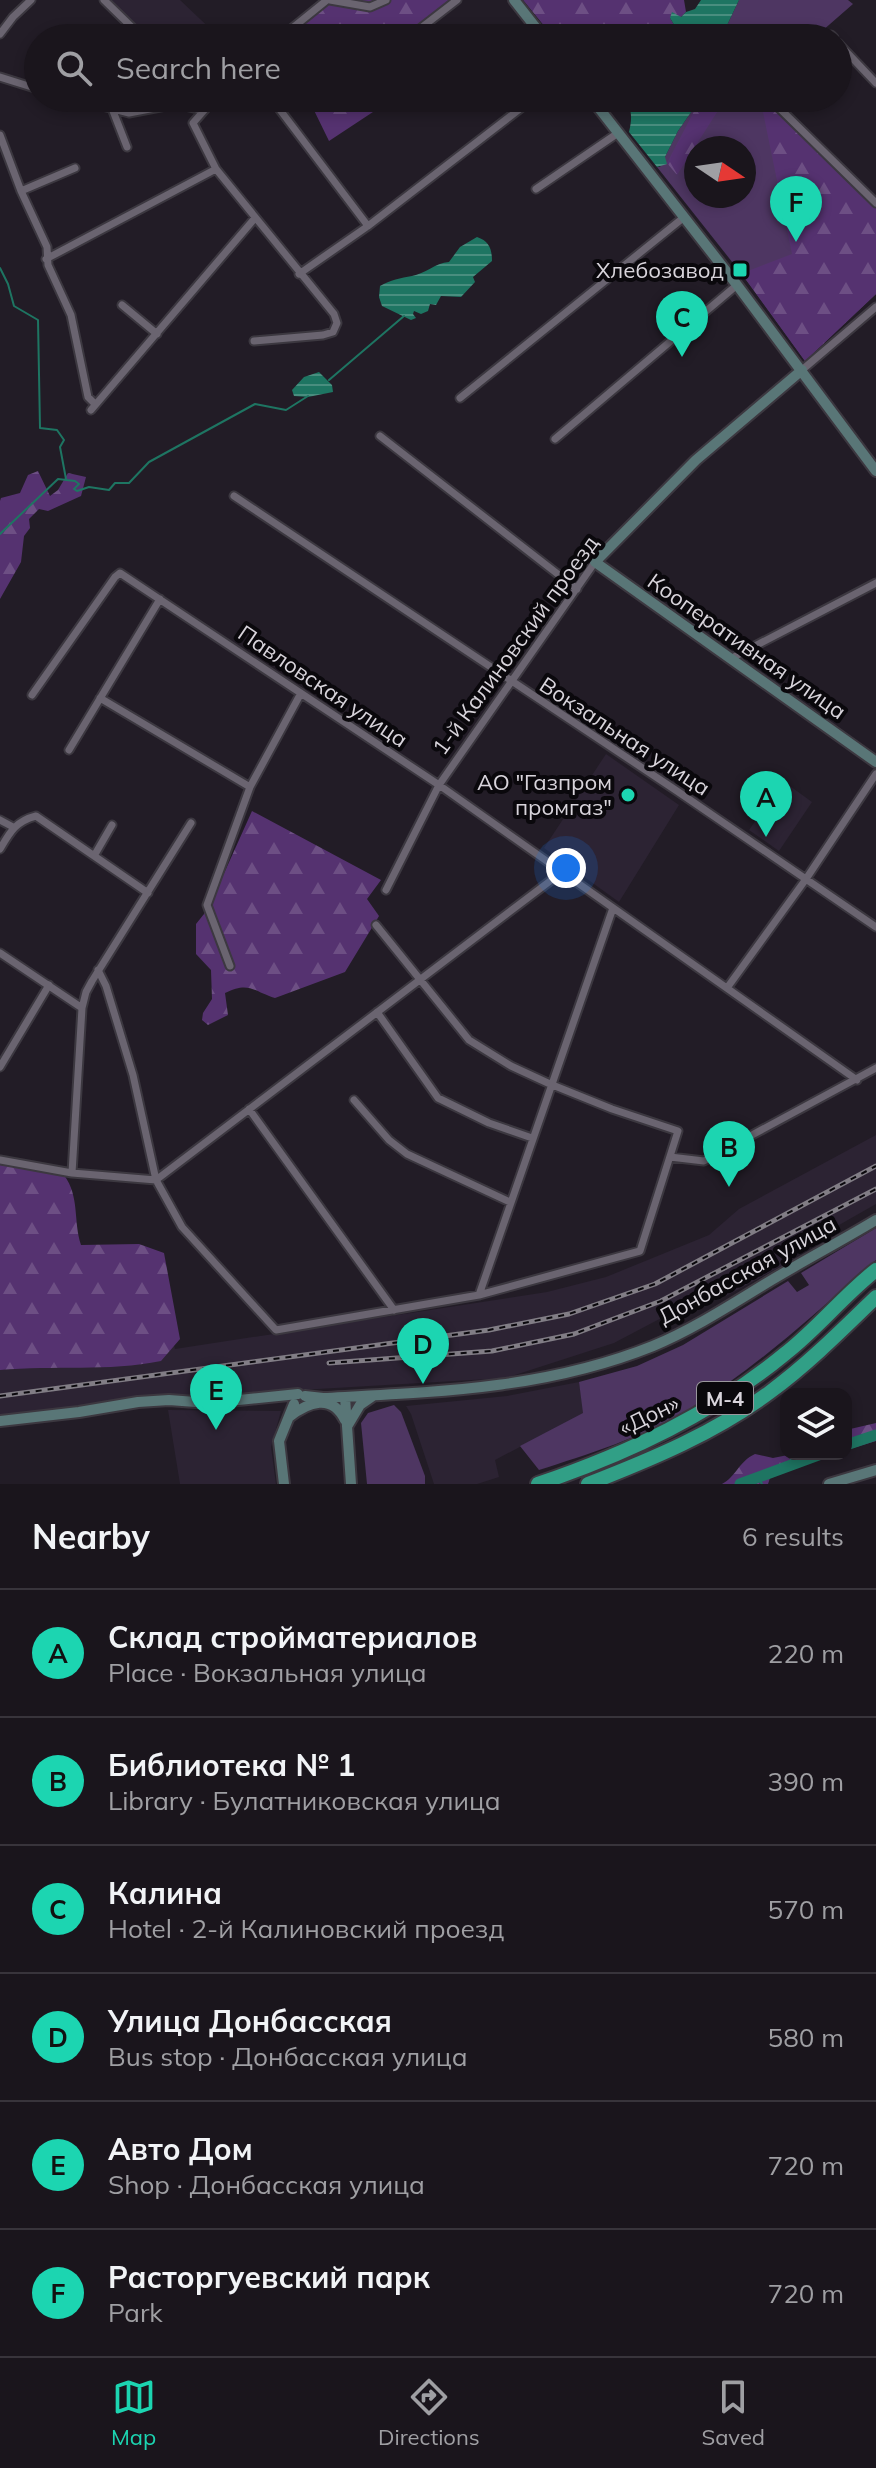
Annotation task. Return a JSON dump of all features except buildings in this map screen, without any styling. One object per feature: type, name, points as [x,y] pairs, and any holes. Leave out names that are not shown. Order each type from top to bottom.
[{"type":"highway","name":"«Дон»","points":[[538,1484],[646,1443],[703,1412],[790,1351],[876,1270]]},
{"type":"highway","name":"«Дон»","points":[[588,1484],[650,1460],[728,1420],[802,1367],[876,1297]]},
{"type":"street","points":[[0,34],[31,0]]},
{"type":"street","points":[[104,0],[129,24]]},
{"type":"street","points":[[298,24],[328,0],[370,7],[386,0]]},
{"type":"street","points":[[426,24],[457,0]]},
{"type":"street","points":[[514,0],[533,24]]},
{"type":"street","points":[[852,58],[876,83]]},
{"type":"street","points":[[0,77],[24,85]]},
{"type":"street","points":[[113,112],[127,147]]},
{"type":"street","points":[[201,112],[193,123],[216,169],[334,314],[337,323],[333,332],[254,341]]},
{"type":"street","points":[[282,112],[368,226]]},
{"type":"street","points":[[299,274],[368,226],[516,112]]},
{"type":"street","points":[[602,112],[802,370],[876,471]]},
{"type":"street","points":[[783,112],[876,203]]},
{"type":"street","points":[[536,189],[618,133]]},
{"type":"street","points":[[0,135],[47,247],[46,259],[71,315],[92,406],[255,218]]},
{"type":"street","points":[[21,191],[75,168]]},
{"type":"street","points":[[46,259],[216,169]]},
{"type":"street","points":[[460,398],[683,218]]},
{"type":"street","points":[[555,439],[737,285]]},
{"type":"street","points":[[122,305],[157,334]]},
{"type":"street","name":"1-й Калиновский проезд","points":[[386,890],[439,785],[595,562],[696,460],[876,307]]},
{"type":"street","points":[[380,436],[577,589]]},
{"type":"street","name":"Вокзальная улица","points":[[234,496],[876,927]]},
{"type":"street","name":"Кооперативная улица","points":[[595,562],[876,762]]},
{"type":"street","name":"Павловская улица","points":[[32,695],[120,573],[439,785],[857,1080]]},
{"type":"street","points":[[730,659],[876,583]]},
{"type":"street","points":[[69,750],[160,599]]},
{"type":"street","points":[[230,966],[207,905],[250,787],[301,693]]},
{"type":"street","points":[[100,698],[250,787]]},
{"type":"street","points":[[727,988],[806,879],[876,774]]},
{"type":"street","points":[[0,849],[13,827],[23,819],[36,816],[148,893]]},
{"type":"street","points":[[0,820],[13,827]]},
{"type":"street","points":[[72,1173],[82,1009],[86,992],[191,823]]},
{"type":"street","points":[[94,856],[112,825]]},
{"type":"street","points":[[0,1160],[72,1173],[156,1180],[562,872]]},
{"type":"street","points":[[479,1295],[613,908]]},
{"type":"street","points":[[98,970],[129,1060],[156,1180],[182,1227],[276,1330],[479,1295],[640,1251],[678,1131],[550,1084],[511,1066],[469,1040],[376,925]]},
{"type":"street","points":[[0,953],[82,1009]]},
{"type":"street","points":[[0,1067],[49,985]]},
{"type":"street","points":[[377,1012],[438,1098],[489,1123],[532,1138]]},
{"type":"street","points":[[670,1157],[704,1161],[876,1068]]},
{"type":"street","points":[[354,1100],[389,1140],[407,1154],[510,1202]]},
{"type":"street","points":[[249,1109],[394,1310]]},
{"type":"street","name":"Донбасская улица","points":[[0,1421],[138,1402],[169,1400],[209,1403],[273,1397],[300,1402],[504,1386],[603,1364],[651,1346],[711,1317],[876,1220]]},
{"type":"street","points":[[347,1427],[360,1405],[374,1395]]},
{"type":"street","points":[[284,1484],[279,1441],[287,1418],[300,1402],[323,1402],[341,1397],[347,1427],[351,1484]]},
{"type":"street","points":[[323,1402],[336,1407],[347,1427]]},
{"type":"street","points":[[605,1484],[650,1460]]},
{"type":"street","points":[[829,1484],[876,1470]]},
{"type":"shaded area","points":[[108,0],[180,0],[205,24],[134,24]]},
{"type":"shaded area","points":[[701,0],[739,0],[728,24],[674,24],[670,18],[672,12],[681,17],[695,9]]},
{"type":"shaded area","points":[[739,0],[848,0],[853,4],[830,24],[728,24]]},
{"type":"shaded area","points":[[691,112],[781,112],[876,208],[876,294],[805,361],[689,208],[756,208],[756,136],[684,136],[684,201],[657,167],[660,167]]},
{"type":"shaded area","points":[[691,112],[665,157],[667,164],[657,167],[629,132],[631,114]]},
{"type":"shaded area","points":[[477,237],[489,246],[492,261],[473,277],[475,282],[461,297],[441,296],[436,305],[430,304],[428,311],[421,314],[414,311],[416,318],[411,320],[382,306],[380,286],[449,262],[460,247]]},
{"type":"shaded area","points":[[319,372],[332,385],[333,392],[308,397],[294,396],[292,390],[304,377]]},
{"type":"shaded area","points":[[606,754],[679,805],[619,902],[544,848]]},
{"type":"shaded area","points":[[783,781],[812,802],[779,851],[749,830]]},
{"type":"shaded area","points":[[876,1135],[876,1204],[818,1237],[787,1263],[726,1296],[720,1287],[614,1343],[506,1378],[251,1393],[0,1420],[0,1370],[48,1366],[173,1342],[175,1349],[547,1292],[606,1277],[709,1235],[739,1209]]},
{"type":"shaded area","points":[[876,1228],[876,1260],[762,1358],[688,1410],[635,1436],[539,1470],[520,1446],[583,1413],[579,1382],[637,1366],[683,1345],[788,1281],[797,1292],[809,1285],[801,1273]]},
{"type":"shaded area","points":[[579,1382],[584,1413],[495,1460],[499,1477],[477,1484],[434,1484],[406,1406],[507,1396]]},
{"type":"shaded area","points":[[394,1405],[401,1412],[425,1476],[425,1484],[367,1484],[361,1423],[368,1413]]},
{"type":"shaded area","points":[[168,1410],[281,1411],[271,1447],[276,1484],[180,1484]]},
{"type":"green space","points":[[339,0],[456,0],[427,24],[295,24],[310,13]]},
{"type":"green space","points":[[523,0],[684,0],[686,12],[681,17],[670,18],[674,24],[543,24]]},
{"type":"green space","points":[[315,112],[373,112],[329,141]]},
{"type":"green space","points":[[694,112],[717,112],[702,136],[684,136],[684,164],[677,175],[667,163]]},
{"type":"green space","points":[[763,112],[781,112],[876,208],[876,294],[805,361],[744,277],[748,271],[792,254]]},
{"type":"green space","points":[[38,471],[50,496],[58,490],[68,473],[86,477],[81,496],[48,511],[39,509],[29,519],[30,528],[24,536],[21,562],[0,599],[0,501],[1,498],[20,493],[28,475]]},
{"type":"green space","points":[[252,811],[381,880],[367,899],[379,916],[345,972],[275,998],[251,988],[233,989],[225,993],[228,1015],[208,1025],[202,1020],[212,999],[211,970],[196,954],[196,924],[208,909]]},
{"type":"green space","points":[[0,1165],[64,1175],[74,1200],[81,1245],[139,1244],[164,1253],[180,1339],[161,1361],[121,1366],[0,1370]]},
{"type":"green space","points":[[876,1423],[876,1441],[852,1448],[852,1429]]},
{"type":"green space","points":[[755,1454],[780,1457],[780,1460],[818,1460],[770,1478],[768,1484],[722,1484]]},
{"type":"waterway","points":[[0,268],[14,306],[38,320],[40,428],[57,430],[64,440],[60,447],[66,479]]},
{"type":"waterway","points":[[329,380],[404,316]]},
{"type":"waterway","points":[[0,534],[58,479],[75,481],[79,484],[74,489],[77,491],[89,487],[109,490],[115,483],[129,483],[149,462],[255,404],[286,410],[308,396]]},
{"type":"waterway","points":[[852,1443],[876,1435]]},
{"type":"waterway","points":[[740,1484],[805,1460]]},
{"type":"waterway","points":[[758,1477],[762,1484]]},
{"type":"railway","points":[[0,1396],[489,1330],[569,1314],[655,1284],[876,1166]]},
{"type":"railway","points":[[329,1363],[492,1351],[574,1334],[661,1301],[876,1189]]},
{"type":"place","name":"Расторгуевский парк","points":[[796,242]]},
{"type":"place","name":"Хлебозавод","points":[[740,270]]},
{"type":"place","name":"Калина","points":[[682,357]]},
{"type":"place","name":"АО \"Газпром промгаз\"","points":[[628,795]]},
{"type":"place","name":"Склад стройматериалов","points":[[766,837]]},
{"type":"place","name":"Библиотека № 1","points":[[729,1187]]},
{"type":"place","name":"Улица Донбасская","points":[[423,1384]]},
{"type":"place","name":"Авто Дом","points":[[216,1430]]}]
